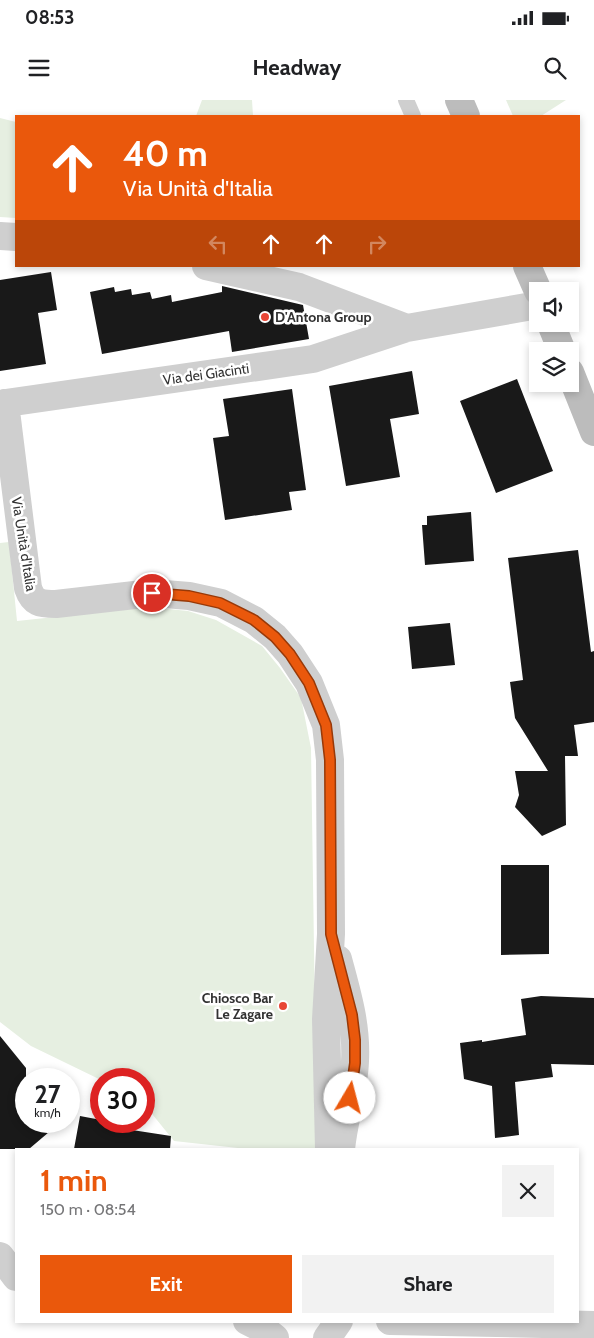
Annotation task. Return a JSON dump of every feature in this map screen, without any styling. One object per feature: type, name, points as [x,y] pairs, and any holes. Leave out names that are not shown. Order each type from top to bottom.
[{"type":"main road","points":[[527,267],[534,282]]},
{"type":"main road","points":[[578,392],[594,432]]},
{"type":"street","points":[[0,236],[15,237]]},
{"type":"street","points":[[210,267],[299,287],[407,328]]},
{"type":"street","name":"Via dei Giacinti","points":[[3,403],[313,359],[407,328],[529,307]]},
{"type":"street","name":"Via Unità d'Italia","points":[[3,403],[28,588],[36,602],[56,604],[152,593],[189,596],[220,603],[254,620],[275,637],[290,654],[309,683],[326,725],[330,760],[331,934],[339,1017]]},
{"type":"street","points":[[329,1148],[339,1017]]},
{"type":"street","points":[[339,1017],[355,1040],[355,1063],[341,1148]]},
{"type":"street","points":[[0,1256],[15,1276]]},
{"type":"street","points":[[0,1275],[15,1277]]},
{"type":"street","points":[[327,1338],[338,1323]]},
{"type":"street","points":[[526,1323],[594,1324]]},
{"type":"lane","points":[[406,100],[413,115]]},
{"type":"shaded area","points":[[202,100],[252,100],[253,115],[196,115]]},
{"type":"shaded area","points":[[506,100],[566,100],[543,115],[513,115]]},
{"type":"shaded area","points":[[0,118],[15,122],[15,218],[0,217]]},
{"type":"shaded area","points":[[9,542],[17,621],[149,607],[188,611],[216,620],[262,646],[301,698],[311,748],[317,1148],[238,1148],[174,1141],[155,1118],[155,1068],[90,1068],[90,1075],[80,1068],[76,1068],[31,1046],[0,1022],[0,543]]},
{"type":"building","points":[[51,272],[57,310],[38,313],[46,364],[0,371],[0,280]]},
{"type":"building","points":[[222,286],[303,305],[309,339],[232,352],[229,331],[102,354],[90,292],[114,287],[115,292],[131,289],[132,295],[150,292],[152,299],[171,295],[172,302],[222,292]]},
{"type":"building","points":[[412,371],[419,414],[390,419],[400,477],[346,486],[329,386]]},
{"type":"building","points":[[517,379],[553,471],[496,493],[460,401]]},
{"type":"building","points":[[292,389],[306,490],[289,492],[292,510],[225,520],[213,438],[229,436],[223,399]]},
{"type":"building","points":[[471,512],[474,561],[425,565],[422,525],[427,525],[427,516]]},
{"type":"building","points":[[578,550],[591,652],[594,651],[594,722],[574,725],[578,756],[565,756],[566,825],[542,836],[515,807],[519,795],[515,771],[548,771],[515,718],[510,682],[523,680],[508,558]]},
{"type":"building","points":[[450,623],[455,665],[412,669],[408,627]]},
{"type":"building","points":[[501,865],[549,865],[549,954],[501,955]]},
{"type":"building","points":[[541,996],[594,998],[594,1065],[551,1064],[553,1077],[515,1082],[519,1135],[495,1138],[492,1086],[464,1079],[460,1043],[482,1040],[482,1042],[526,1035],[521,999]]},
{"type":"building","points":[[0,1036],[26,1068],[15,1068],[15,1133],[48,1133],[30,1148],[0,1149]]},
{"type":"building","points":[[80,1116],[90,1118],[90,1133],[152,1133],[171,1136],[170,1148],[74,1148],[77,1133],[80,1133]]},
{"type":"place","name":"D'Antona Group","points":[[265,317]]},
{"type":"place","name":"Chiosco Bar Le Zagare","points":[[283,1006]]},
{"type":"route","points":[[152,593],[189,596],[220,603],[254,620],[275,637],[290,654],[309,683],[326,725],[330,760],[331,934],[352,1015],[355,1040],[355,1063],[350,1098]]}]
